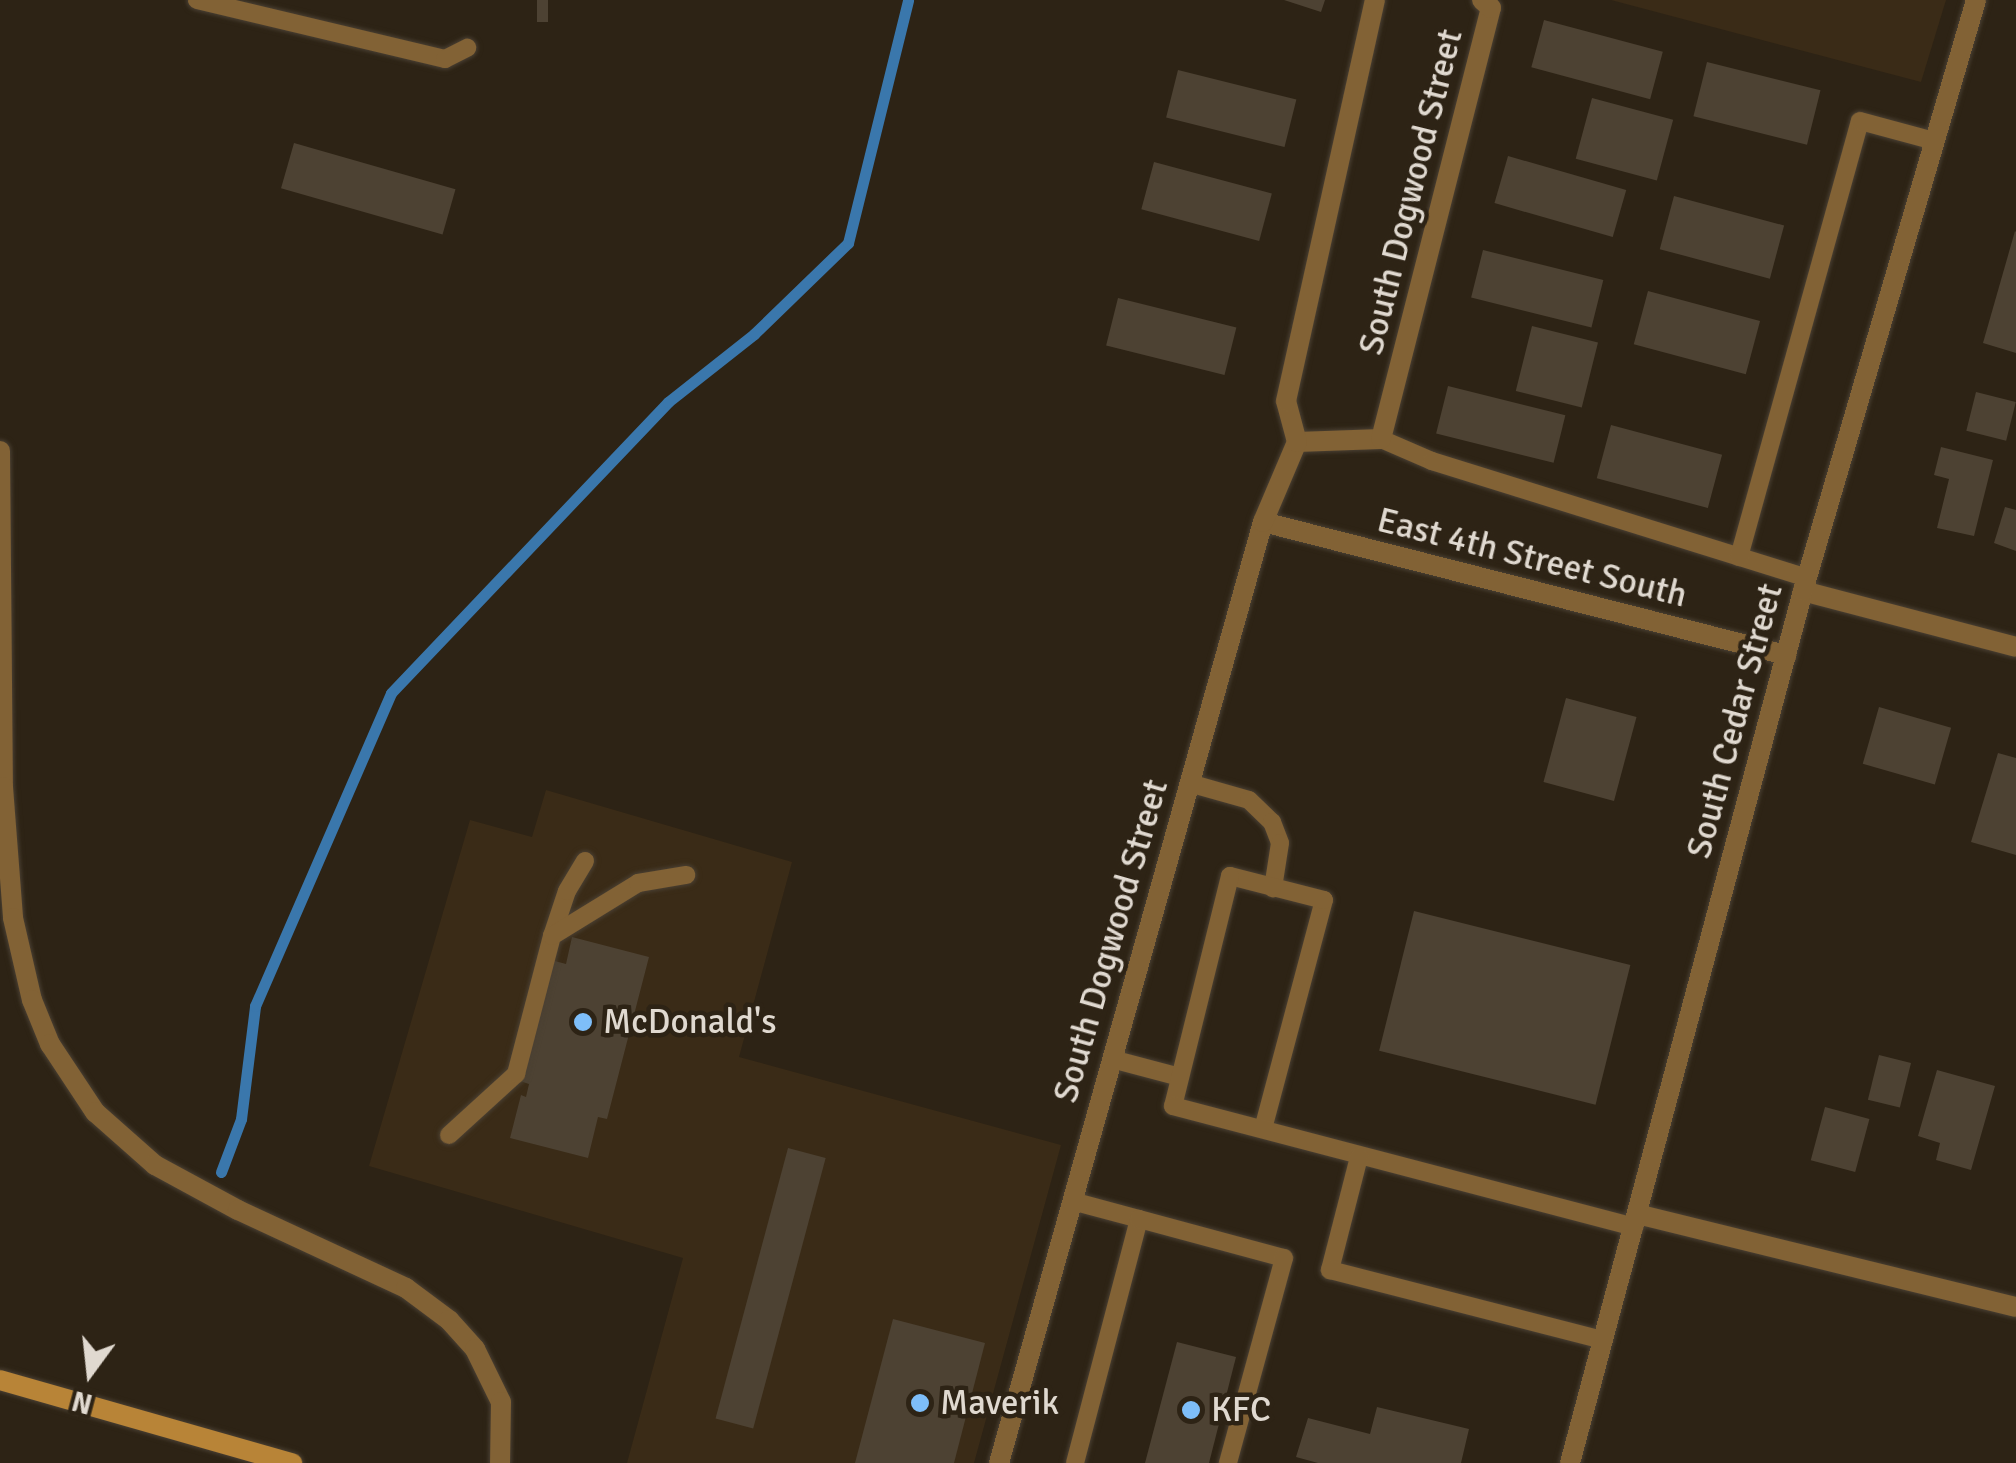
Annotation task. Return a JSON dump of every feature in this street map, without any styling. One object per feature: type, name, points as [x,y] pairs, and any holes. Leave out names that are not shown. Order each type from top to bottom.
[{"type":"main road","points":[[0,1380],[292,1463]]},
{"type":"street","name":"South Dogwood Street","points":[[999,1463],[1263,522],[1297,442],[1286,401],[1375,0]]},
{"type":"street","name":"South Dogwood Street","points":[[1381,439],[1491,8],[1482,0]]},
{"type":"street","name":"South Cedar Street","points":[[1570,1463],[1805,585],[1976,0]]},
{"type":"street","points":[[1297,442],[1381,439]]},
{"type":"street","points":[[0,451],[3,787],[13,918],[28,987],[50,1044],[95,1112],[155,1165],[238,1210],[406,1288],[450,1320],[476,1349],[496,1390],[503,1432],[500,1463]]},
{"type":"street","name":"East 4th Street South","points":[[1263,522],[1786,655]]},
{"type":"street","points":[[1805,585],[2016,646]]},
{"type":"street","points":[[1636,1220],[2016,1307]]},
{"type":"lane","points":[[197,0],[445,59],[467,48]]},
{"type":"lane","points":[[1738,556],[1860,121],[1934,141]]},
{"type":"lane","points":[[1381,439],[1432,461],[1738,556],[1805,585]]},
{"type":"lane","points":[[1190,783],[1249,800],[1272,822],[1280,843],[1273,888]]},
{"type":"lane","points":[[448,1135],[516,1074],[552,936],[567,891],[584,861]]},
{"type":"lane","points":[[552,936],[638,884],[686,874]]},
{"type":"lane","points":[[1263,1129],[1324,900],[1230,876],[1173,1106],[1358,1158],[1636,1220]]},
{"type":"lane","points":[[1112,1058],[1180,1077]]},
{"type":"lane","points":[[1358,1158],[1330,1270],[1602,1340]]},
{"type":"lane","points":[[1072,1201],[1284,1258],[1228,1463]]},
{"type":"lane","points":[[1075,1463],[1139,1219]]},
{"type":"shaded area","points":[[1611,0],[1946,0],[1921,82]]},
{"type":"shaded area","points":[[546,790],[792,862],[739,1057],[1061,1145],[974,1463],[627,1463],[683,1258],[369,1166],[470,820],[532,837]]},
{"type":"building","points":[[537,0],[548,0],[548,22],[537,22]]},
{"type":"building","points":[[1284,0],[1325,0],[1321,12]]},
{"type":"building","points":[[1544,20],[1663,52],[1650,99],[1531,67]]},
{"type":"building","points":[[1707,62],[1821,90],[1807,145],[1693,116]]},
{"type":"building","points":[[1178,70],[1296,100],[1285,147],[1166,118]]},
{"type":"building","points":[[1592,98],[1673,120],[1657,181],[1576,159]]},
{"type":"building","points":[[294,143],[455,189],[443,234],[281,188]]},
{"type":"building","points":[[1508,156],[1626,190],[1613,237],[1494,203]]},
{"type":"building","points":[[1154,162],[1272,194],[1259,241],[1141,209]]},
{"type":"building","points":[[1674,196],[1784,226],[1770,279],[1660,249]]},
{"type":"building","points":[[2016,232],[2016,353],[1983,343]]},
{"type":"building","points":[[1483,250],[1603,280],[1591,328],[1471,298]]},
{"type":"building","points":[[1648,291],[1760,321],[1746,374],[1634,344]]},
{"type":"building","points":[[1118,298],[1236,328],[1225,375],[1106,346]]},
{"type":"building","points":[[1532,326],[1598,342],[1582,407],[1516,391]]},
{"type":"building","points":[[1448,386],[1565,415],[1554,463],[1436,434]]},
{"type":"building","points":[[1976,392],[2016,402],[2006,441],[1966,431]]},
{"type":"building","points":[[1611,425],[1722,455],[1708,508],[1597,478]]},
{"type":"building","points":[[1941,447],[1993,460],[1974,536],[1937,528],[1949,479],[1934,475]]},
{"type":"building","points":[[2005,507],[2016,510],[2016,551],[1994,543]]},
{"type":"building","points":[[1566,698],[1637,717],[1614,801],[1543,782]]},
{"type":"building","points":[[1879,707],[1951,728],[1935,784],[1863,764]]},
{"type":"building","points":[[1998,753],[2016,758],[2016,855],[1971,842]]},
{"type":"building","points":[[1414,911],[1630,965],[1596,1105],[1379,1051]]},
{"type":"building","name":"McDonald's","points":[[572,937],[649,957],[607,1119],[598,1117],[588,1158],[510,1138],[521,1095],[526,1097],[529,1084],[520,1081],[551,960],[566,964]]},
{"type":"building","points":[[1879,1055],[1911,1063],[1900,1108],[1868,1100]]},
{"type":"building","points":[[1937,1070],[1995,1086],[1971,1170],[1936,1160],[1940,1143],[1918,1136]]},
{"type":"building","points":[[1825,1107],[1869,1119],[1855,1172],[1811,1160]]},
{"type":"building","points":[[788,1148],[826,1158],[753,1429],[716,1418]]},
{"type":"building","name":"Maverik","points":[[893,1319],[985,1343],[954,1463],[855,1463]]},
{"type":"building","name":"KFC","points":[[1177,1342],[1236,1357],[1209,1463],[1145,1463]]},
{"type":"building","points":[[1377,1407],[1469,1429],[1461,1463],[1318,1463],[1296,1457],[1308,1418],[1370,1434]]},
{"type":"waterway","points":[[221,1172],[241,1119],[255,1006],[391,693],[668,402],[754,334],[848,243],[908,0]]},
{"type":"place","name":"McDonald's","points":[[583,1022]]},
{"type":"place","name":"Maverik","points":[[920,1403]]},
{"type":"place","name":"KFC","points":[[1191,1410]]}]
